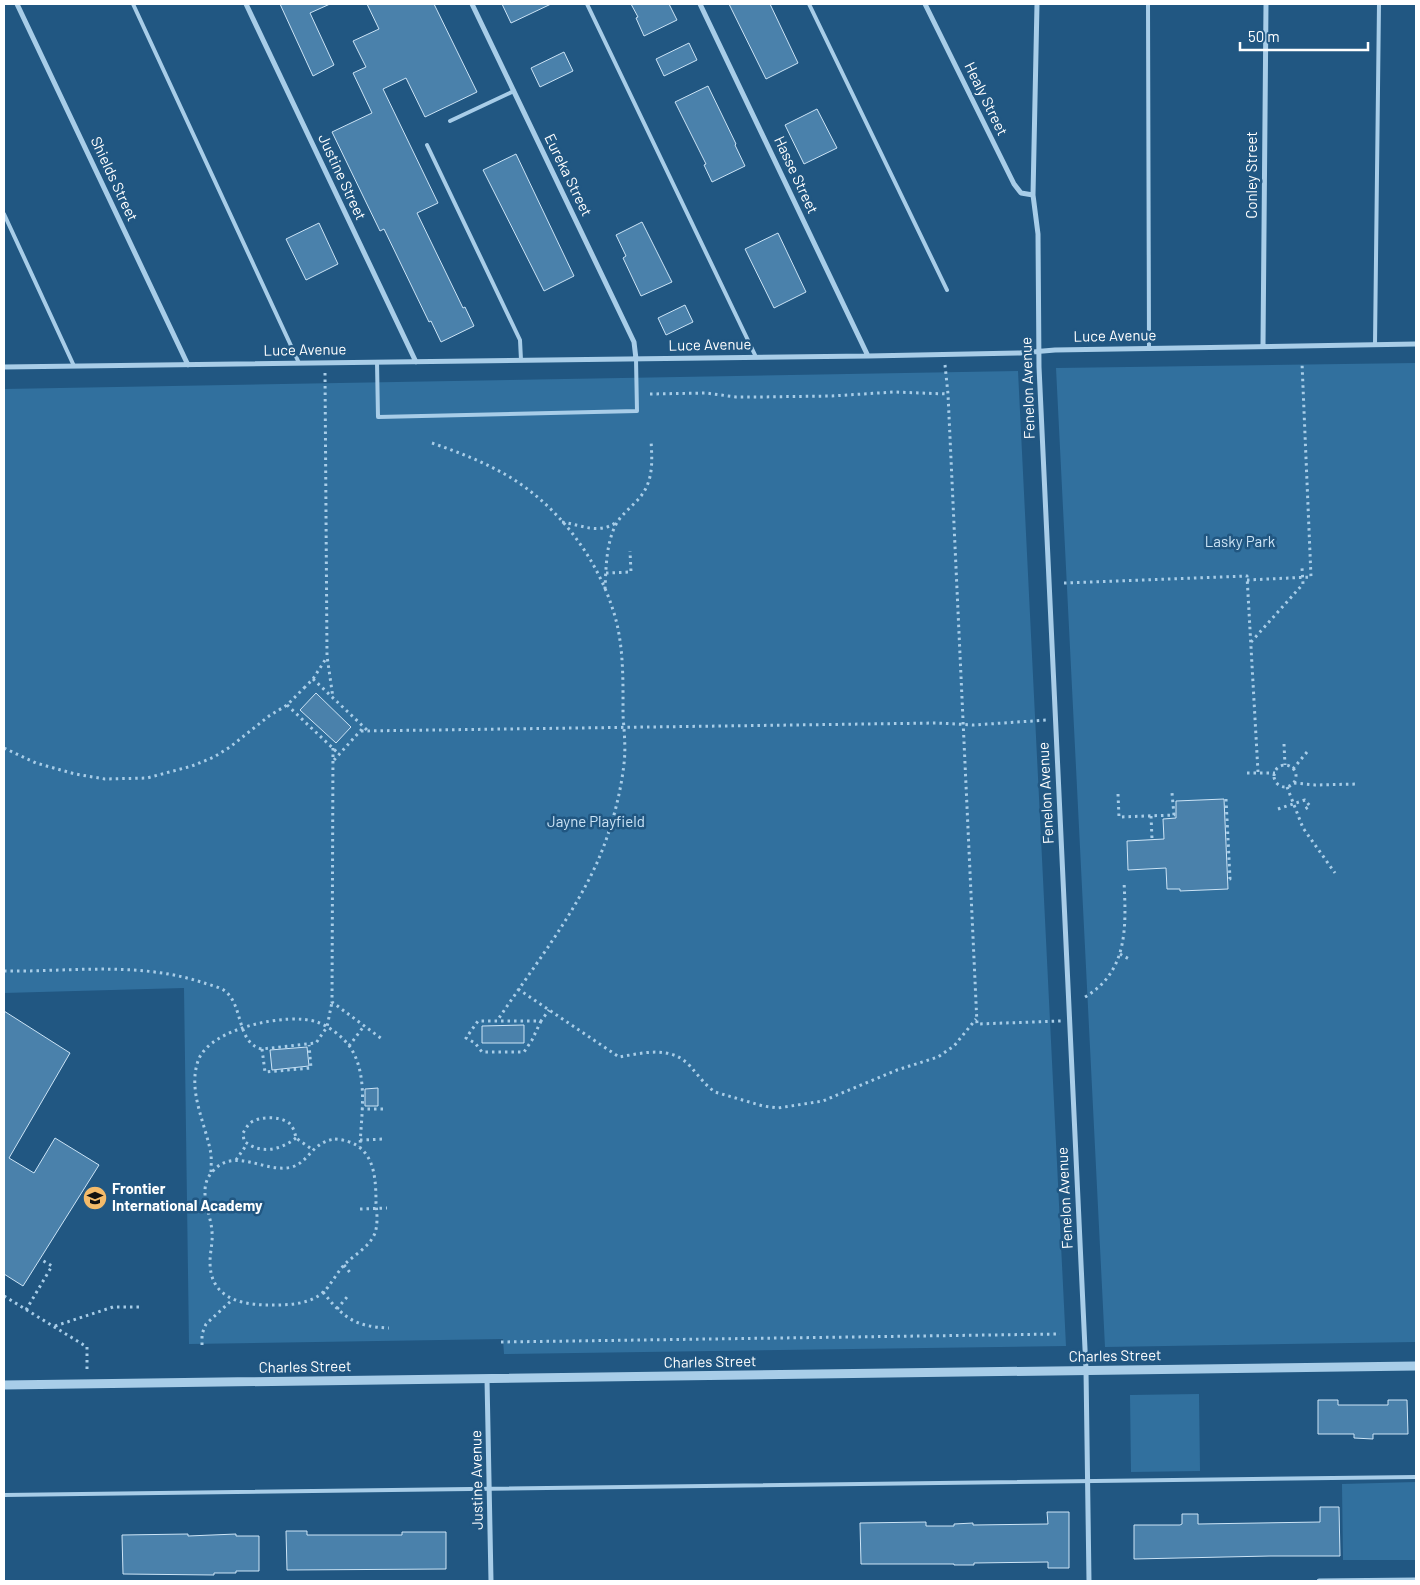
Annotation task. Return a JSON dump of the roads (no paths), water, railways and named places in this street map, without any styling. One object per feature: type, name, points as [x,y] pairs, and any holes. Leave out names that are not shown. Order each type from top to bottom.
[{"type":"street","name":"Shields Street","points":[[17,4],[188,365]]},
{"type":"street","name":"Justine Street","points":[[246,4],[416,362]]},
{"type":"street","name":"Eureka Street","points":[[472,4],[634,342],[636,359]]},
{"type":"street","name":"Hasse Street","points":[[700,4],[868,356]]},
{"type":"street","name":"Healy Street","points":[[925,4],[1017,190],[1024,195],[1033,195]]},
{"type":"street","name":"Fenelon Avenue","points":[[1037,4],[1033,195],[1038,234],[1038,351],[1086,1370],[1089,1581]]},
{"type":"street","name":"Conley Street","points":[[1264,346],[1266,4]]},
{"type":"street","name":"Luce Avenue","points":[[4,367],[944,355],[1149,348],[1416,344]]},
{"type":"street","name":"Charles Street","points":[[4,1385],[1416,1366]]},
{"type":"street","name":"Justine Avenue","points":[[487,1379],[491,1581]]},
{"type":"street","points":[[1319,1581],[1416,1580]]},
{"type":"lane","points":[[133,4],[299,363]]},
{"type":"lane","points":[[587,4],[756,357]]},
{"type":"lane","points":[[809,4],[947,290]]},
{"type":"lane","points":[[1148,4],[1149,348]]},
{"type":"lane","points":[[1375,344],[1378,4]]},
{"type":"lane","points":[[450,121],[514,91]]},
{"type":"lane","points":[[427,145],[520,340],[521,360]]},
{"type":"lane","points":[[4,214],[74,366]]},
{"type":"lane","points":[[377,362],[378,417],[638,411],[636,359]]},
{"type":"lane","points":[[4,1495],[1416,1477]]},
{"type":"place","name":"Frontier International Academy","points":[[95,1198]]},
{"type":"park label","name":"Lasky Park","points":[[1240,542]]},
{"type":"park label","name":"Jayne Playfield","points":[[596,822]]}]
